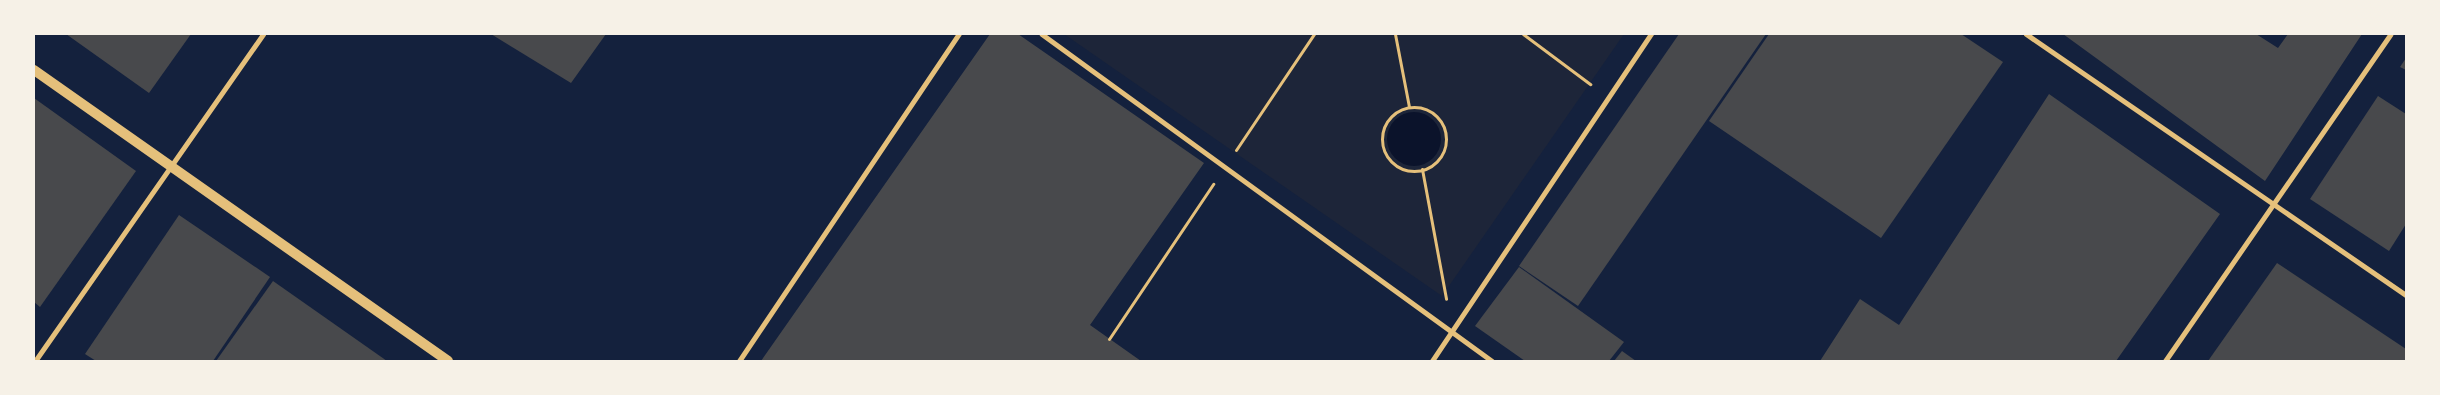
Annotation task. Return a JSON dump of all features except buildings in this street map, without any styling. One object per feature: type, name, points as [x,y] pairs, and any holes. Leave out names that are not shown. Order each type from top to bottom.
[{"type":"main road","points":[[34,70],[170,172],[448,361]]},
{"type":"street","points":[[35,361],[170,172],[263,34]]},
{"type":"street","points":[[739,361],[960,34]]},
{"type":"street","points":[[1042,34],[1492,361]]},
{"type":"street","points":[[1432,361],[1651,34]]},
{"type":"street","points":[[2026,34],[2406,295]]},
{"type":"street","points":[[2165,361],[2276,205],[2391,34]]},
{"type":"path","points":[[1395,34],[1409,107]]},
{"type":"path","points":[[1523,34],[1608,97]]},
{"type":"path","points":[[1409,107],[1429,110],[1446,134],[1443,154],[1422,170],[1400,168],[1383,145],[1385,125],[1409,107]]},
{"type":"path","points":[[1422,170],[1452,332]]},
{"type":"shaded area","points":[[1064,34],[1624,34],[1442,296]]},
{"type":"shaded area","points":[[1414,112],[1424,114],[1433,120],[1439,129],[1441,139],[1439,149],[1433,158],[1424,164],[1414,166],[1404,164],[1395,158],[1389,149],[1387,139],[1389,129],[1395,120],[1404,114]]}]
